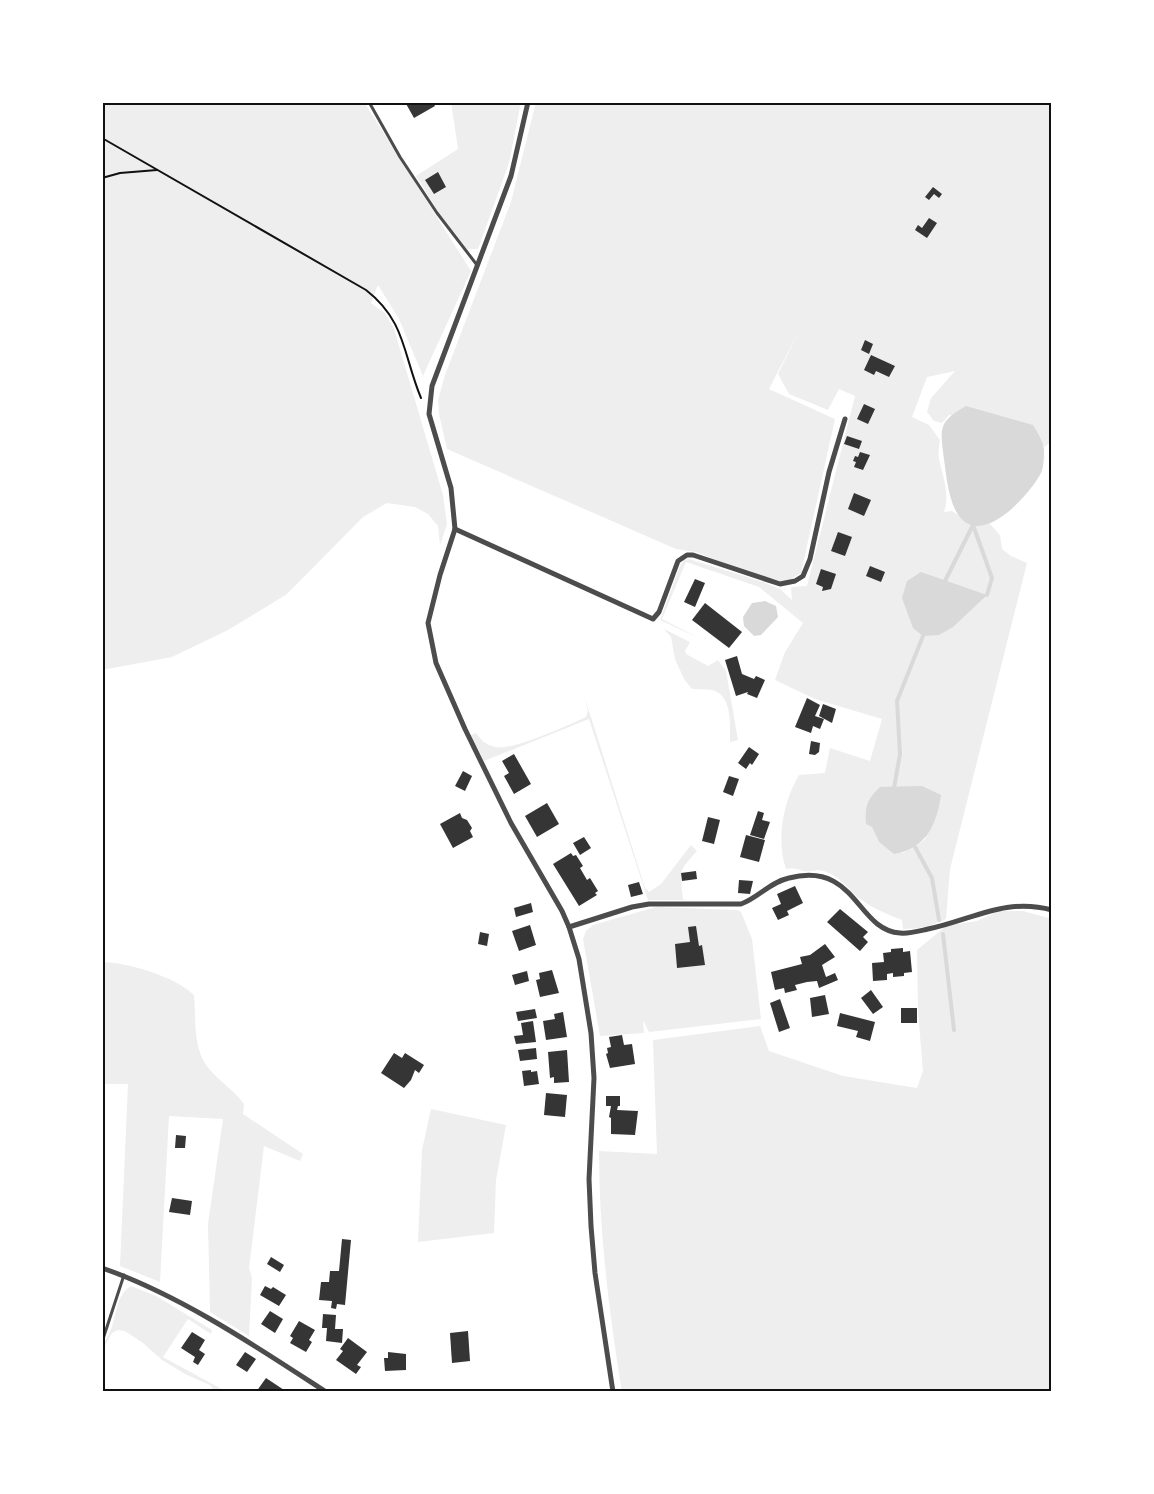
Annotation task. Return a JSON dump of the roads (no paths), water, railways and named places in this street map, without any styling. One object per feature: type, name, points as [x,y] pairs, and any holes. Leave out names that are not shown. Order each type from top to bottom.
[{"type":"street","points":[[528,102],[511,176],[432,386],[429,414],[451,488],[455,529],[428,623],[436,663],[482,767],[511,823],[562,910],[579,959],[591,1033],[594,1078],[589,1179],[591,1226],[595,1273],[613,1392]]},
{"type":"street","points":[[455,529],[653,619],[658,612],[678,561],[687,555],[780,584],[788,584],[803,576],[810,559],[829,472],[845,419]]},
{"type":"street","points":[[569,927],[632,907],[649,904],[741,904],[784,879],[815,875],[826,876],[836,882],[875,920],[885,928],[901,934],[942,926],[1005,906],[1021,905],[1052,910]]},
{"type":"street","points":[[102,1268],[124,1275],[194,1311],[326,1392]]},
{"type":"lane","points":[[369,102],[400,157],[437,213],[478,267]]},
{"type":"lane","points":[[102,1342],[124,1275]]},
{"type":"waterway","points":[[973,525],[992,578],[987,595]]},
{"type":"waterway","points":[[945,581],[973,525]]},
{"type":"waterway","points":[[894,788],[900,754],[897,701],[923,636]]},
{"type":"waterway","points":[[915,847],[932,878],[939,920]]},
{"type":"waterway","points":[[943,934],[954,1030]]}]
